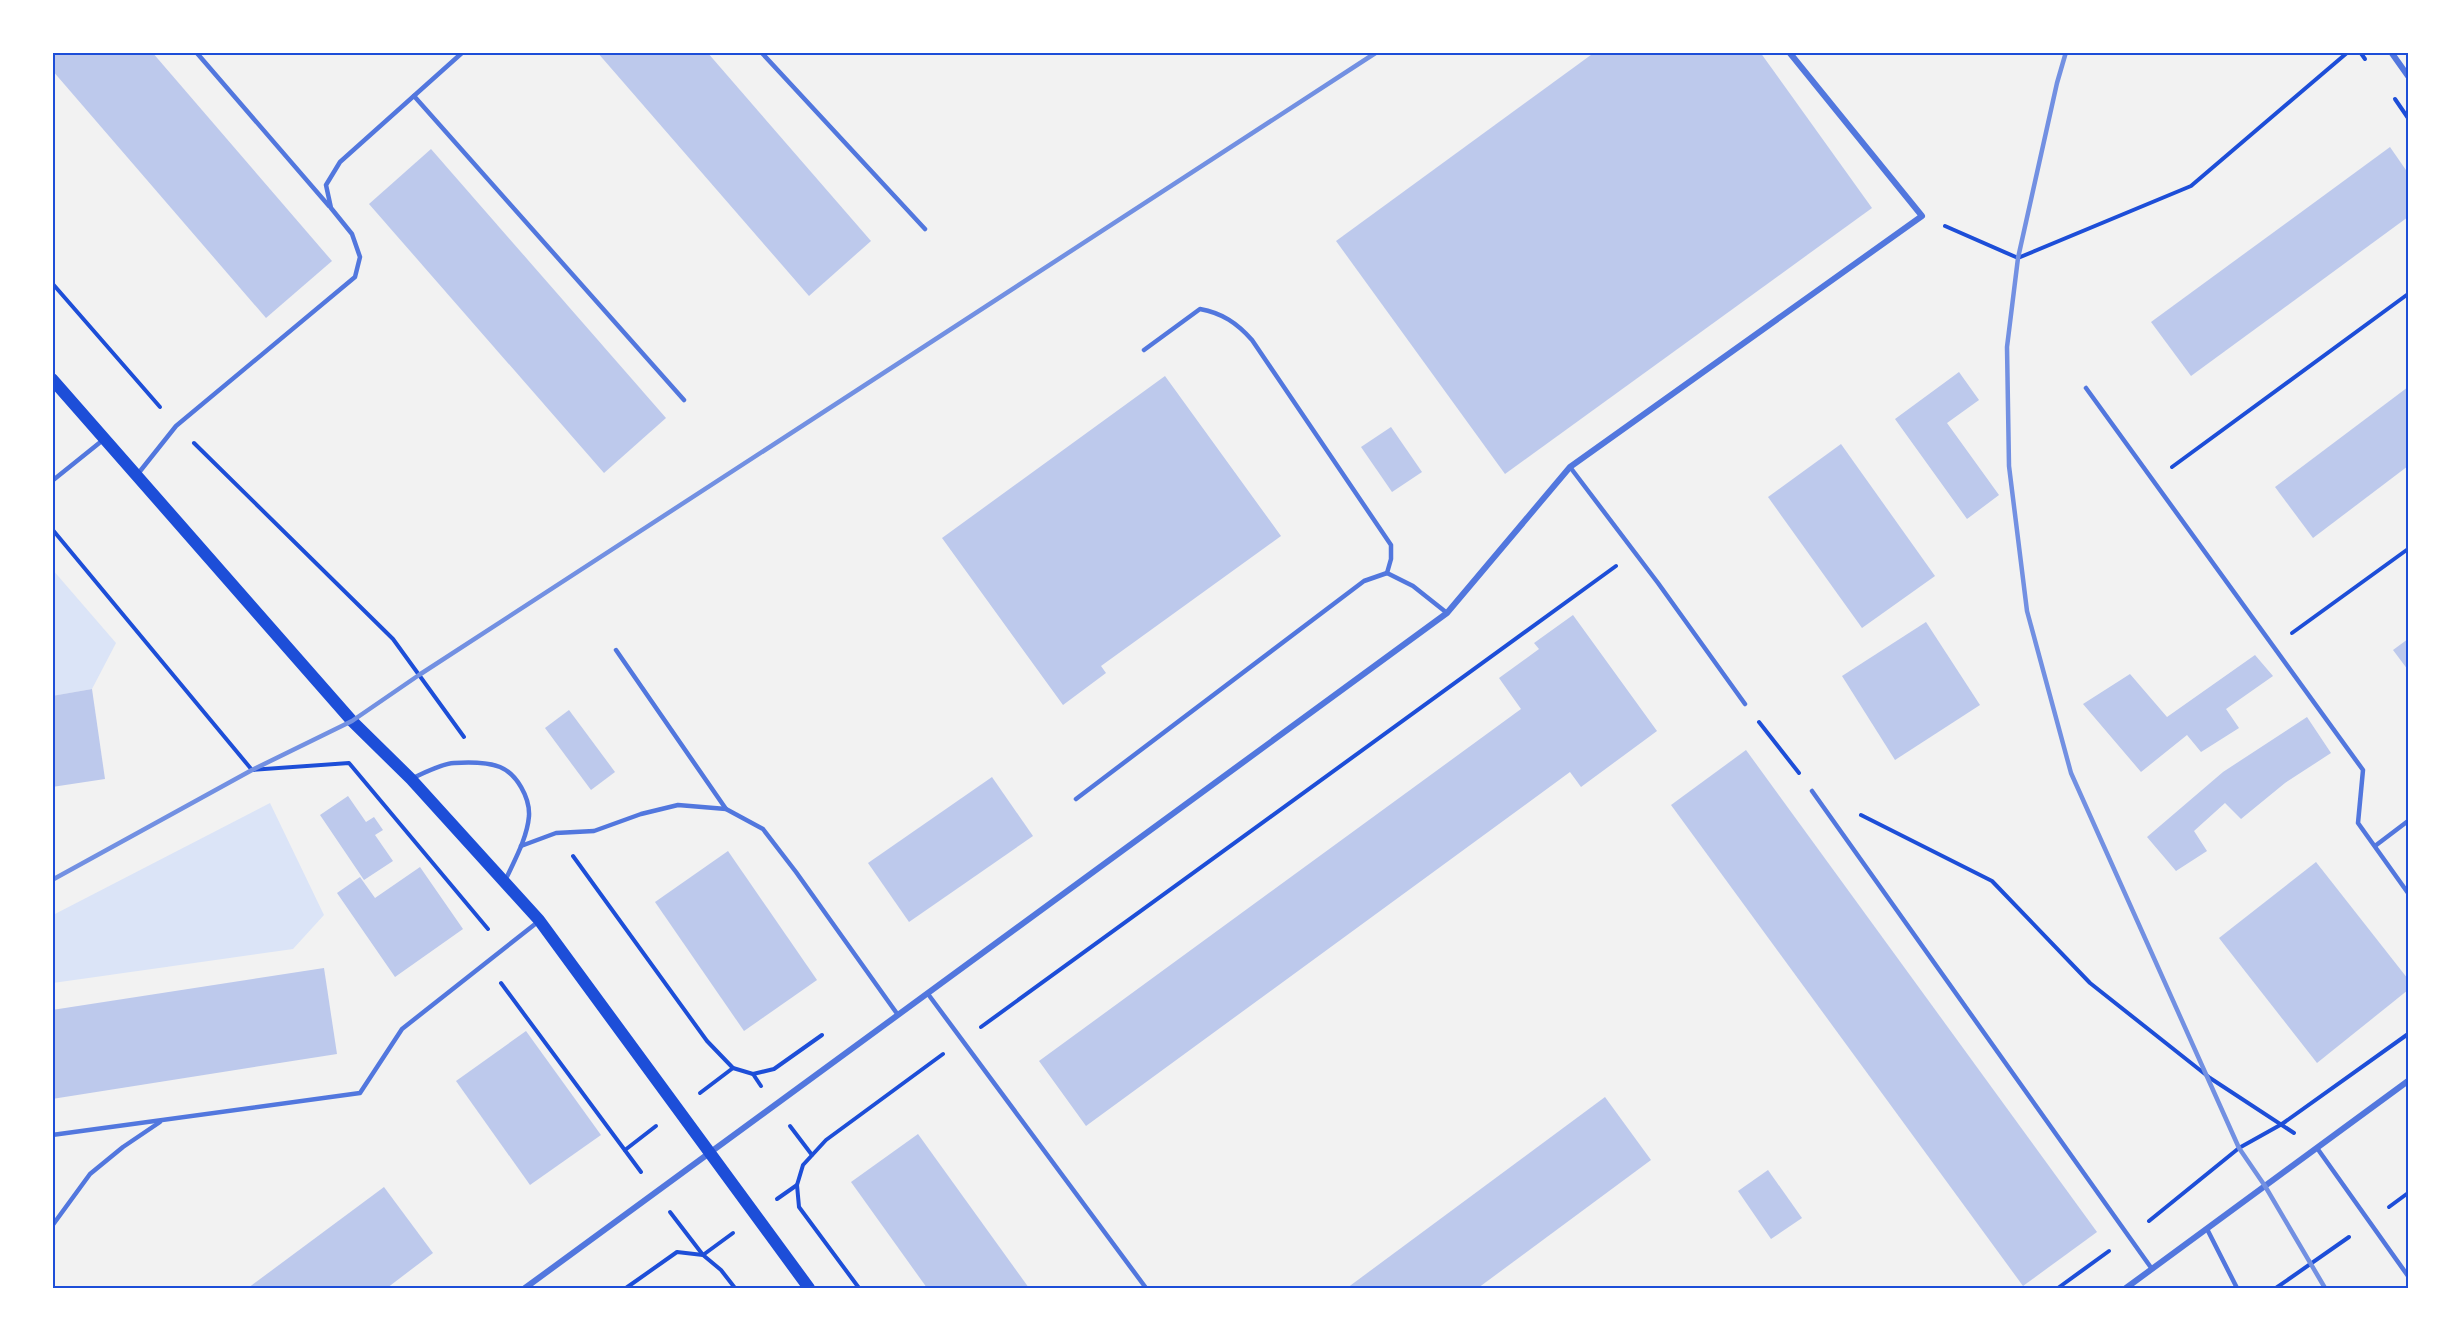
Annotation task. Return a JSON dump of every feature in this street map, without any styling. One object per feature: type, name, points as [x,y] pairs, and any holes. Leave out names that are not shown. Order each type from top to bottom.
[{"type":"main road","points":[[52,380],[352,721],[411,778],[540,920],[809,1288]]},
{"type":"street","points":[[525,1288],[1447,613],[1570,467],[1922,216],[1789,52]]},
{"type":"street","points":[[2391,52],[2409,76]]},
{"type":"street","points":[[2126,1288],[2409,1081]]},
{"type":"lane","points":[[136,476],[176,426],[356,277],[360,257],[352,234],[196,52]]},
{"type":"lane","points":[[331,208],[326,185],[340,162],[463,52]]},
{"type":"lane","points":[[761,52],[925,229]]},
{"type":"lane","points":[[414,96],[684,400]]},
{"type":"lane","points":[[1144,350],[1200,309],[1216,312],[1238,325],[1252,340],[1391,544],[1391,559],[1386,573]]},
{"type":"lane","points":[[2086,388],[2363,770],[2358,823],[2409,893]]},
{"type":"lane","points":[[52,482],[105,439]]},
{"type":"lane","points":[[1570,467],[1745,704]]},
{"type":"lane","points":[[1076,799],[1364,581],[1386,573],[1413,586],[1447,613]]},
{"type":"lane","points":[[616,650],[726,809]]},
{"type":"lane","points":[[411,778],[452,763],[483,763],[502,768],[519,783],[527,800],[529,816],[521,846],[505,882]]},
{"type":"lane","points":[[1812,791],[2152,1269]]},
{"type":"lane","points":[[521,846],[556,834],[594,831],[641,814],[678,805],[726,809],[763,830],[796,872],[898,1015]]},
{"type":"lane","points":[[2374,846],[2409,821]]},
{"type":"lane","points":[[52,1135],[360,1093],[402,1029],[540,920]]},
{"type":"lane","points":[[928,993],[1146,1288]]},
{"type":"lane","points":[[52,1226],[90,1174],[123,1147],[162,1120]]},
{"type":"lane","points":[[2317,1148],[2409,1276]]},
{"type":"lane","points":[[2207,1229],[2237,1288]]},
{"type":"path","points":[[1922,216],[2018,258],[2191,186],[2348,52]]},
{"type":"path","points":[[52,283],[176,426],[393,639],[483,763]]},
{"type":"path","points":[[2154,481],[2409,294]]},
{"type":"path","points":[[52,529],[252,770],[349,763],[505,948]]},
{"type":"path","points":[[2274,647],[2409,549]]},
{"type":"path","points":[[859,1288],[799,1207],[797,1185],[803,1165],[826,1140],[1635,553]]},
{"type":"path","points":[[1745,704],[1812,791],[1992,881],[2090,983],[2210,1078],[2317,1148]]},
{"type":"path","points":[[556,834],[707,1041],[733,1068],[753,1074],[774,1069],[828,1031]]},
{"type":"path","points":[[486,963],[656,1193]]},
{"type":"path","points":[[2058,1288],[2129,1237],[2239,1148],[2282,1124],[2409,1034]]},
{"type":"path","points":[[2276,1288],[2409,1193]]},
{"type":"path","points":[[626,1288],[677,1252],[703,1255],[721,1270],[735,1288]]},
{"type":"shaded area","points":[[52,569],[116,643],[92,689],[53,696]]},
{"type":"shaded area","points":[[270,803],[324,915],[293,949],[53,983],[53,915]]},
{"type":"building","points":[[52,52],[152,52],[332,261],[266,318],[52,70]]},
{"type":"building","points":[[597,52],[707,52],[871,241],[809,296]]},
{"type":"building","points":[[1595,52],[1760,52],[1872,208],[1505,474],[1336,241]]},
{"type":"building","points":[[2390,147],[2408,173],[2408,217],[2191,376],[2151,322]]},
{"type":"building","points":[[431,149],[666,418],[604,473],[369,204]]},
{"type":"building","points":[[1959,372],[1979,400],[1947,423],[1999,495],[1967,519],[1895,419]]},
{"type":"building","points":[[1165,376],[1281,536],[1101,666],[1106,673],[1063,705],[942,538]]},
{"type":"building","points":[[2408,387],[2408,466],[2313,538],[2275,487]]},
{"type":"building","points":[[1391,427],[1422,472],[1392,492],[1361,447]]},
{"type":"building","points":[[1841,444],[1935,576],[1862,628],[1768,497]]},
{"type":"building","points":[[1573,615],[1657,731],[1581,787],[1570,772],[1086,1126],[1039,1061],[1521,709],[1499,678],[1539,649],[1534,643]]},
{"type":"building","points":[[1926,622],[1980,705],[1895,760],[1842,676]]},
{"type":"building","points":[[2408,639],[2408,670],[2393,650]]},
{"type":"building","points":[[2255,655],[2273,676],[2226,709],[2239,728],[2201,752],[2187,735],[2141,772],[2083,704],[2130,674],[2167,717]]},
{"type":"building","points":[[92,689],[105,779],[52,787],[52,696]]},
{"type":"building","points":[[569,710],[615,772],[591,790],[545,728]]},
{"type":"building","points":[[2307,717],[2331,753],[2285,783],[2241,819],[2225,803],[2194,831],[2207,851],[2176,871],[2147,837],[2223,772]]},
{"type":"building","points":[[1746,750],[2097,1232],[2023,1286],[1671,805]]},
{"type":"building","points":[[992,777],[1033,836],[909,922],[868,863]]},
{"type":"building","points":[[348,796],[366,822],[374,817],[383,830],[375,835],[393,861],[364,880],[320,815]]},
{"type":"building","points":[[728,851],[817,980],[744,1031],[655,902]]},
{"type":"building","points":[[2316,862],[2408,979],[2408,990],[2317,1063],[2219,938]]},
{"type":"building","points":[[420,867],[463,929],[395,977],[337,893],[360,877],[375,898]]},
{"type":"building","points":[[324,968],[337,1054],[52,1099],[52,1010]]},
{"type":"building","points":[[526,1031],[601,1135],[530,1185],[456,1081]]},
{"type":"building","points":[[1605,1097],[1651,1160],[1478,1288],[1347,1288]]},
{"type":"building","points":[[918,1134],[1029,1288],[927,1288],[851,1182]]},
{"type":"building","points":[[1768,1170],[1802,1218],[1771,1239],[1738,1191]]},
{"type":"building","points":[[384,1187],[433,1253],[387,1288],[248,1288]]},
{"type":"railway","points":[[52,880],[252,770],[352,721],[419,675],[1377,52]]},
{"type":"railway","points":[[2066,52],[2018,258],[2007,347],[2009,466],[2027,611],[2071,773],[2239,1148],[2265,1186],[2325,1288]]}]
